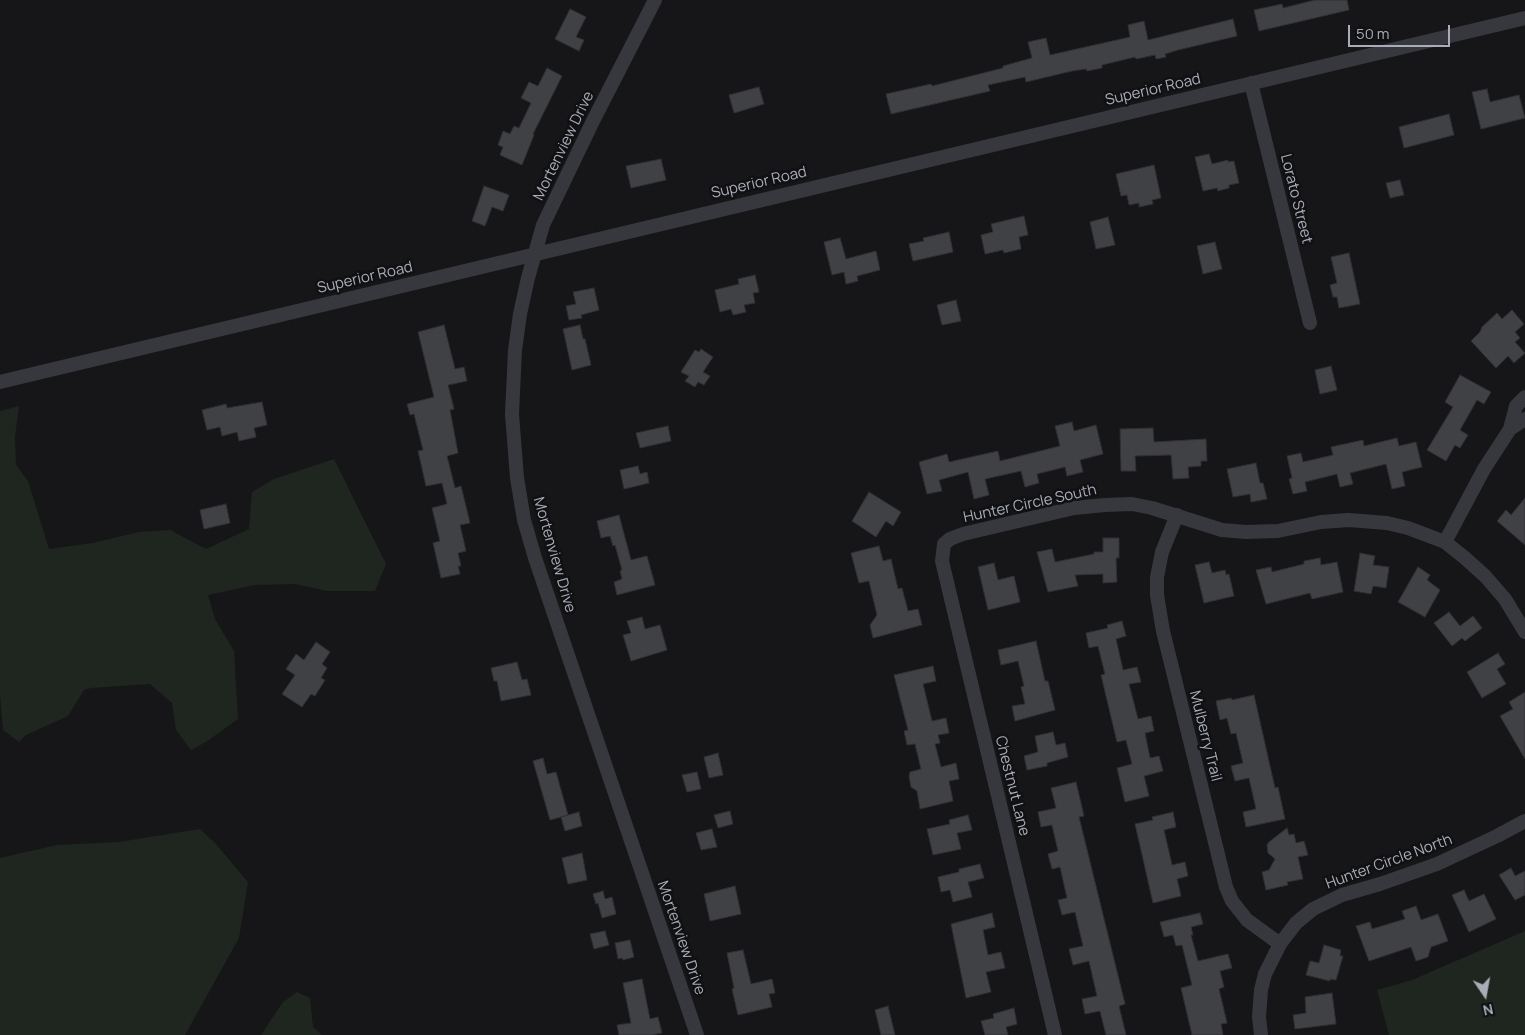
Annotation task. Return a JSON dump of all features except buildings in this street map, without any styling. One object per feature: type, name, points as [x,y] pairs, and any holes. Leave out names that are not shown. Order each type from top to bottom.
[{"type":"street","name":"Mortenview Drive","points":[[656,0],[593,121],[543,225],[520,314],[515,350],[512,387],[514,451],[524,520],[547,596],[696,1035]]},
{"type":"street","name":"Superior Road","points":[[0,382],[1525,18]]},
{"type":"street","name":"Lorato Street","points":[[1251,83],[1310,323]]},
{"type":"street","points":[[1445,542],[1484,468],[1510,428],[1516,406],[1525,397]]},
{"type":"street","points":[[1510,428],[1525,418]]},
{"type":"street","name":"Hunter Circle South","points":[[944,544],[950,539],[963,534],[1074,508],[1092,506],[1132,504],[1177,515],[1222,530],[1252,533],[1278,532],[1321,522],[1368,520],[1408,528],[1445,542],[1485,576],[1505,599],[1525,632]]},
{"type":"street","name":"Mulberry Trail","points":[[1177,515],[1162,552],[1158,577],[1157,595],[1163,632],[1226,887],[1232,901],[1247,920],[1280,944]]},
{"type":"street","name":"Chestnut Lane","points":[[944,544],[942,561],[1055,1035]]},
{"type":"street","name":"Hunter Circle North","points":[[1261,1035],[1259,1017],[1260,990],[1265,974],[1280,944],[1296,923],[1313,909],[1342,895],[1437,864],[1525,821]]},
{"type":"shaded area","points":[[19,406],[15,437],[16,465],[28,481],[49,549],[93,543],[139,532],[170,530],[206,549],[249,529],[252,492],[274,479],[334,459],[386,564],[375,591],[327,591],[295,584],[255,585],[208,595],[215,619],[234,651],[238,719],[206,742],[191,750],[176,730],[172,703],[150,684],[84,690],[68,716],[26,735],[19,742],[3,730],[0,695],[0,411]]},
{"type":"shaded area","points":[[200,829],[216,844],[248,882],[239,938],[185,1035],[0,1035],[0,858],[57,845],[119,842]]},
{"type":"shaded area","points":[[1525,931],[1525,1035],[1389,1035],[1377,990],[1412,980]]},
{"type":"shaded area","points":[[297,992],[310,998],[313,1027],[322,1035],[261,1035],[283,1002]]}]
